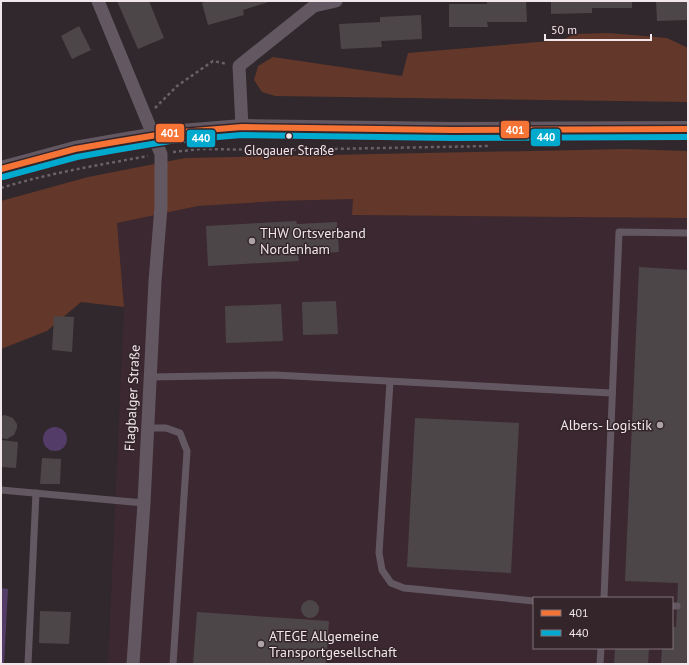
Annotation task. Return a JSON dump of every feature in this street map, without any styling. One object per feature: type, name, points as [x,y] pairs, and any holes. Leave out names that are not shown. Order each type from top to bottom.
[{"type":"street","points":[[98,1],[154,136]]},
{"type":"street","points":[[242,127],[239,66],[314,4],[336,1]]},
{"type":"street","points":[[1,169],[75,149],[154,136],[242,127],[453,130],[688,129]]},
{"type":"street","name":"Flagbalger Straße","points":[[133,664],[144,503],[149,377],[155,281],[162,207],[161,154],[154,136]]},
{"type":"lane","points":[[604,597],[611,392],[619,232],[688,233]]},
{"type":"lane","points":[[149,377],[275,375],[611,392]]},
{"type":"lane","points":[[390,382],[379,553],[382,570],[391,583],[404,588],[533,600]]},
{"type":"lane","points":[[147,428],[166,428],[180,433],[187,451],[173,664]]},
{"type":"lane","points":[[1,490],[144,503]]},
{"type":"lane","points":[[28,664],[36,493]]},
{"type":"lane","points":[[600,664],[601,649]]},
{"type":"path","points":[[145,117],[177,86],[213,61],[239,66]]},
{"type":"path","points":[[1,188],[20,182],[77,169],[161,154],[201,149],[277,150],[490,146]]},
{"type":"shaded area","points":[[609,33],[667,38],[688,48],[688,102],[275,96],[262,92],[254,80],[258,66],[273,57],[402,76],[408,53],[562,40],[575,34]]},
{"type":"shaded area","points":[[625,149],[688,151],[688,218],[352,215],[353,199],[278,201],[198,206],[117,223],[124,307],[81,302],[47,331],[1,349],[1,201],[88,177],[185,158]]},
{"type":"shaded area","points":[[353,199],[353,215],[688,218],[688,664],[108,664],[124,307],[117,223],[198,206],[278,201]]},
{"type":"shaded area","points":[[55,427],[64,430],[67,439],[64,448],[55,451],[46,448],[43,439],[46,430]]},
{"type":"shaded area","points":[[1,588],[8,589],[4,664],[1,664]]},
{"type":"building","points":[[117,1],[149,1],[164,38],[138,49]]},
{"type":"building","points":[[207,1],[272,1],[243,10],[244,15],[208,25],[202,3]]},
{"type":"building","points":[[487,1],[526,1],[527,22],[487,22],[488,27],[449,27],[449,4],[487,4]]},
{"type":"building","points":[[551,1],[632,1],[632,8],[592,8],[592,13],[551,14]]},
{"type":"building","points":[[656,1],[688,1],[688,20],[657,21]]},
{"type":"building","points":[[421,15],[422,39],[381,41],[382,47],[341,49],[339,24],[380,22],[380,17]]},
{"type":"building","points":[[79,26],[91,50],[72,59],[61,36]]},
{"type":"building","name":"THW Ortsverband Nordenham","points":[[296,221],[297,224],[337,222],[339,252],[298,255],[299,261],[208,266],[206,226]]},
{"type":"building","name":"Albers- Logistik","points":[[639,267],[688,270],[688,664],[661,664],[662,649],[673,649],[673,627],[676,627],[678,583],[625,581]]},
{"type":"building","points":[[336,301],[338,334],[303,335],[302,302]]},
{"type":"building","points":[[281,304],[283,341],[226,343],[225,306]]},
{"type":"building","points":[[54,316],[74,317],[72,352],[52,350]]},
{"type":"building","points":[[5,415],[13,418],[17,424],[14,435],[7,439],[1,438],[1,416]]},
{"type":"building","points":[[415,418],[519,423],[511,573],[407,567]]},
{"type":"building","points":[[1,440],[18,442],[16,468],[1,467]]},
{"type":"building","points":[[42,458],[61,459],[60,484],[40,484]]},
{"type":"building","points":[[310,600],[316,603],[319,609],[316,615],[310,618],[304,615],[301,609],[304,603]]},
{"type":"building","points":[[40,611],[71,612],[69,644],[39,643]]},
{"type":"building","name":"ATEGE Allgemeine Transportgesellschaft","points":[[197,612],[329,621],[326,664],[193,664]]},
{"type":"building","points":[[615,649],[649,649],[648,664],[614,664]]},
{"type":"transit line","name":"401","points":[[1,169],[75,149],[115,142],[169,133],[242,127],[453,130],[688,129]]},
{"type":"transit line","name":"440","points":[[3,177],[77,157],[116,150],[170,141],[242,135],[453,138],[688,137]]},
{"type":"place","name":"Glogauer Straße","points":[[289,136]]},
{"type":"place","name":"THW Ortsverband Nordenham","points":[[252,241]]},
{"type":"place","name":"Albers- Logistik","points":[[660,425]]},
{"type":"place","name":"ATEGE Allgemeine Transportgesellschaft","points":[[261,644]]}]
